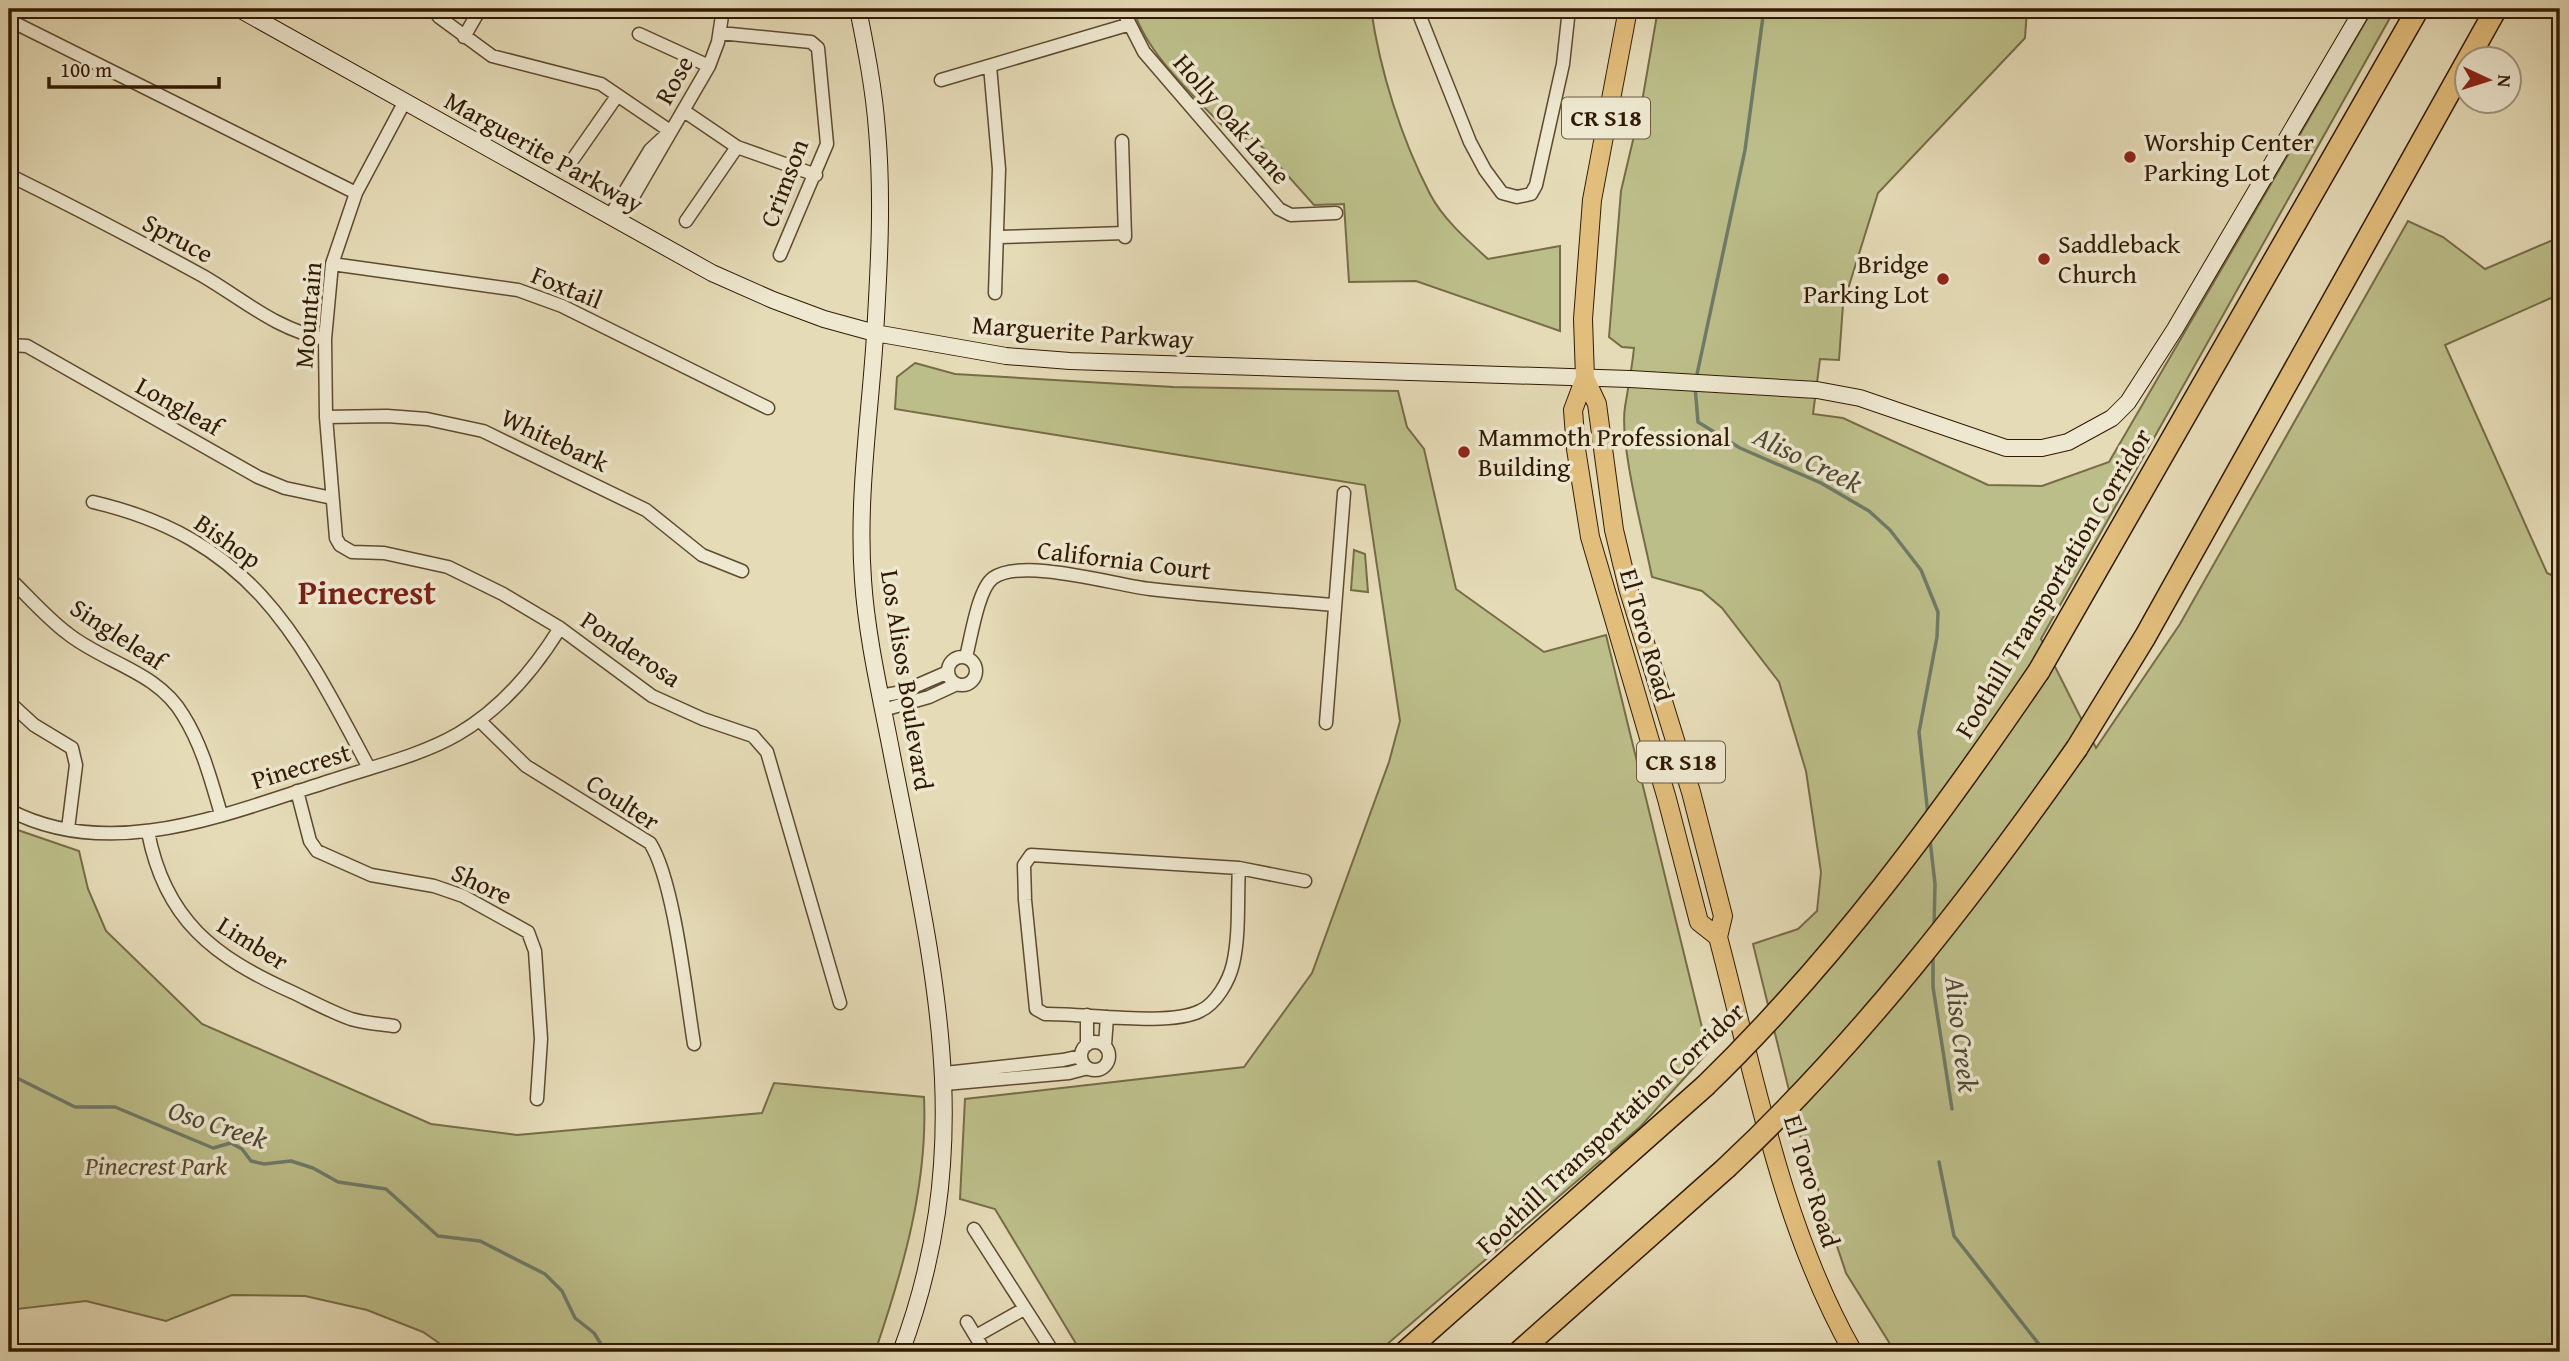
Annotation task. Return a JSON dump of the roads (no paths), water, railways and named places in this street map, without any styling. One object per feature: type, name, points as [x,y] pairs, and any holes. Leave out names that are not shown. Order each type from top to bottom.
[{"type":"highway","name":"Foothill Transportation Corridor","points":[[1405,1352],[1705,1086],[1764,1025],[1898,868],[1967,777],[2039,671],[2416,9]]},
{"type":"highway","points":[[1519,1352],[1726,1168],[1804,1091],[1916,962],[2077,748],[2145,637],[2496,9]]},
{"type":"highway","points":[[2488,46],[2513,9]]},
{"type":"highway","points":[[2390,195],[2454,98]]},
{"type":"main road","name":"Marguerite Parkway","points":[[239,9],[712,273],[824,319],[875,333],[1006,356],[1070,361],[1630,379],[1817,390],[1860,398],[2006,448],[2042,448],[2068,442],[2112,418],[2128,402],[2175,329],[2363,9]]},
{"type":"main road","name":"Los Alisos Boulevard","points":[[858,9],[877,128],[881,202],[875,333],[863,489],[863,579],[882,703],[934,972],[945,1078],[937,1223],[901,1352]]},
{"type":"main road","name":"El Toro Road","points":[[1628,9],[1592,200],[1584,319],[1585,378],[1573,411],[1590,537],[1663,786],[1699,922],[1718,937]]},
{"type":"main road","name":"El Toro Road","points":[[1585,378],[1597,404],[1614,530],[1691,792],[1723,916],[1718,937],[1783,1184],[1803,1246],[1828,1309],[1853,1352]]},
{"type":"street","points":[[434,9],[439,17],[492,56],[601,84],[670,131]]},
{"type":"street","points":[[464,37],[480,9]]},
{"type":"street","name":"Rose","points":[[614,219],[650,150],[670,131],[709,66],[720,33],[723,9]]},
{"type":"street","name":"Holly Oak Lane","points":[[1122,9],[1143,52],[1279,209],[1291,215],[1336,213]]},
{"type":"street","points":[[1417,9],[1470,142],[1502,194],[1517,197],[1531,194],[1536,185],[1563,64],[1569,9]]},
{"type":"street","points":[[9,20],[356,193]]},
{"type":"street","points":[[941,80],[1128,25]]},
{"type":"street","name":"Crimson","points":[[720,33],[815,44],[818,48],[827,144],[780,256]]},
{"type":"street","points":[[639,34],[709,66]]},
{"type":"street","points":[[990,66],[999,169],[999,237],[995,293]]},
{"type":"street","points":[[573,159],[617,96]]},
{"type":"street","name":"Mountain","points":[[340,545],[334,526],[326,417],[325,340],[332,264],[356,193],[404,103]]},
{"type":"street","points":[[684,111],[737,147],[816,175]]},
{"type":"street","points":[[999,237],[1125,235],[1122,141]]},
{"type":"street","points":[[686,221],[737,147]]},
{"type":"street","name":"Spruce","points":[[9,175],[204,277],[276,323],[325,340]]},
{"type":"street","name":"Foxtail","points":[[332,264],[518,290],[562,306],[768,408]]},
{"type":"street","name":"Longleaf","points":[[9,345],[27,346],[258,477],[285,488],[332,498]]},
{"type":"street","name":"Whitebark","points":[[326,417],[387,416],[427,419],[483,431],[646,510],[702,555],[742,571]]},
{"type":"street","points":[[1326,723],[1344,493]]},
{"type":"street","name":"Bishop","points":[[93,502],[137,512],[180,534],[220,559],[254,586],[310,656],[369,768]]},
{"type":"street","name":"Ponderosa","points":[[340,545],[352,552],[384,553],[448,567],[503,594],[560,628],[652,696],[702,719],[753,736],[767,752],[840,1003]]},
{"type":"street","name":"California Court","points":[[882,703],[929,697],[957,684],[968,683],[975,677],[974,663],[966,657],[984,590],[994,577],[1009,572],[1063,573],[1150,589],[1335,604]]},
{"type":"street","name":"Singleleaf","points":[[9,578],[67,634],[134,669],[161,689],[183,713],[204,757],[220,814]]},
{"type":"street","name":"Pinecrest","points":[[9,810],[68,830],[148,832],[220,814],[369,768],[432,747],[479,720],[521,683],[560,628]]},
{"type":"street","points":[[882,703],[948,672],[953,661],[966,657]]},
{"type":"street","points":[[948,672],[957,684]]},
{"type":"street","points":[[9,702],[34,725],[72,748],[76,765],[68,830]]},
{"type":"street","name":"Coulter","points":[[479,720],[526,766],[650,842],[658,859],[670,907],[694,1044]]},
{"type":"street","name":"Shore","points":[[297,791],[310,841],[317,851],[370,874],[434,886],[463,896],[528,932],[535,951],[541,1039],[537,1098]]},
{"type":"street","name":"Limber","points":[[148,832],[161,881],[201,939],[252,975],[352,1019],[394,1026]]},
{"type":"street","points":[[1239,869],[1234,956],[1230,974],[1215,999],[1198,1013],[1107,1017],[1042,1013],[1035,1006],[1025,900],[1024,865],[1028,858],[1039,854],[1239,869],[1305,881]]},
{"type":"street","points":[[1087,1015],[1084,1050],[1088,1068]]},
{"type":"street","points":[[945,1078],[1069,1073],[1088,1068],[1097,1070],[1105,1066],[1109,1053],[1105,1045],[1107,1017]]},
{"type":"street","points":[[945,1078],[1063,1060],[1096,1042],[1105,1045]]},
{"type":"street","points":[[974,1229],[1053,1352]]},
{"type":"street","points":[[976,1336],[1024,1309]]},
{"type":"street","points":[[967,1322],[985,1352]]},
{"type":"waterway","name":"Aliso Creek","points":[[1696,379],[1745,150],[1764,9]]},
{"type":"waterway","name":"Aliso Creek","points":[[1695,386],[1698,422],[1740,448],[1821,483],[1869,511],[1890,530],[1921,570],[1938,612],[1937,637],[1919,732],[1928,815]]},
{"type":"waterway","name":"Aliso Creek","points":[[1930,840],[1935,884],[1934,927]]},
{"type":"waterway","name":"Aliso Creek","points":[[1933,955],[1933,987],[1952,1109]]},
{"type":"waterway","name":"Oso Creek","points":[[9,1074],[75,1107],[115,1107],[213,1148],[231,1143],[242,1149],[251,1161],[264,1164],[291,1161],[313,1168],[338,1182],[386,1189],[438,1236],[480,1241],[545,1274],[562,1291],[575,1318],[594,1333],[606,1352]]},
{"type":"waterway","name":"Aliso Creek","points":[[1939,1162],[1954,1236],[2045,1352]]},
{"type":"place","name":"Worship Center Parking Lot","points":[[2130,157]]},
{"type":"place","name":"Saddleback Church","points":[[2044,259]]},
{"type":"place","name":"Bridge Parking Lot","points":[[1943,279]]},
{"type":"place","name":"Mammoth Professional Building","points":[[1464,452]]},
{"type":"district","name":"Pinecrest","points":[[367,592]]},
{"type":"park label","name":"Pinecrest Park","points":[[156,1166]]}]
